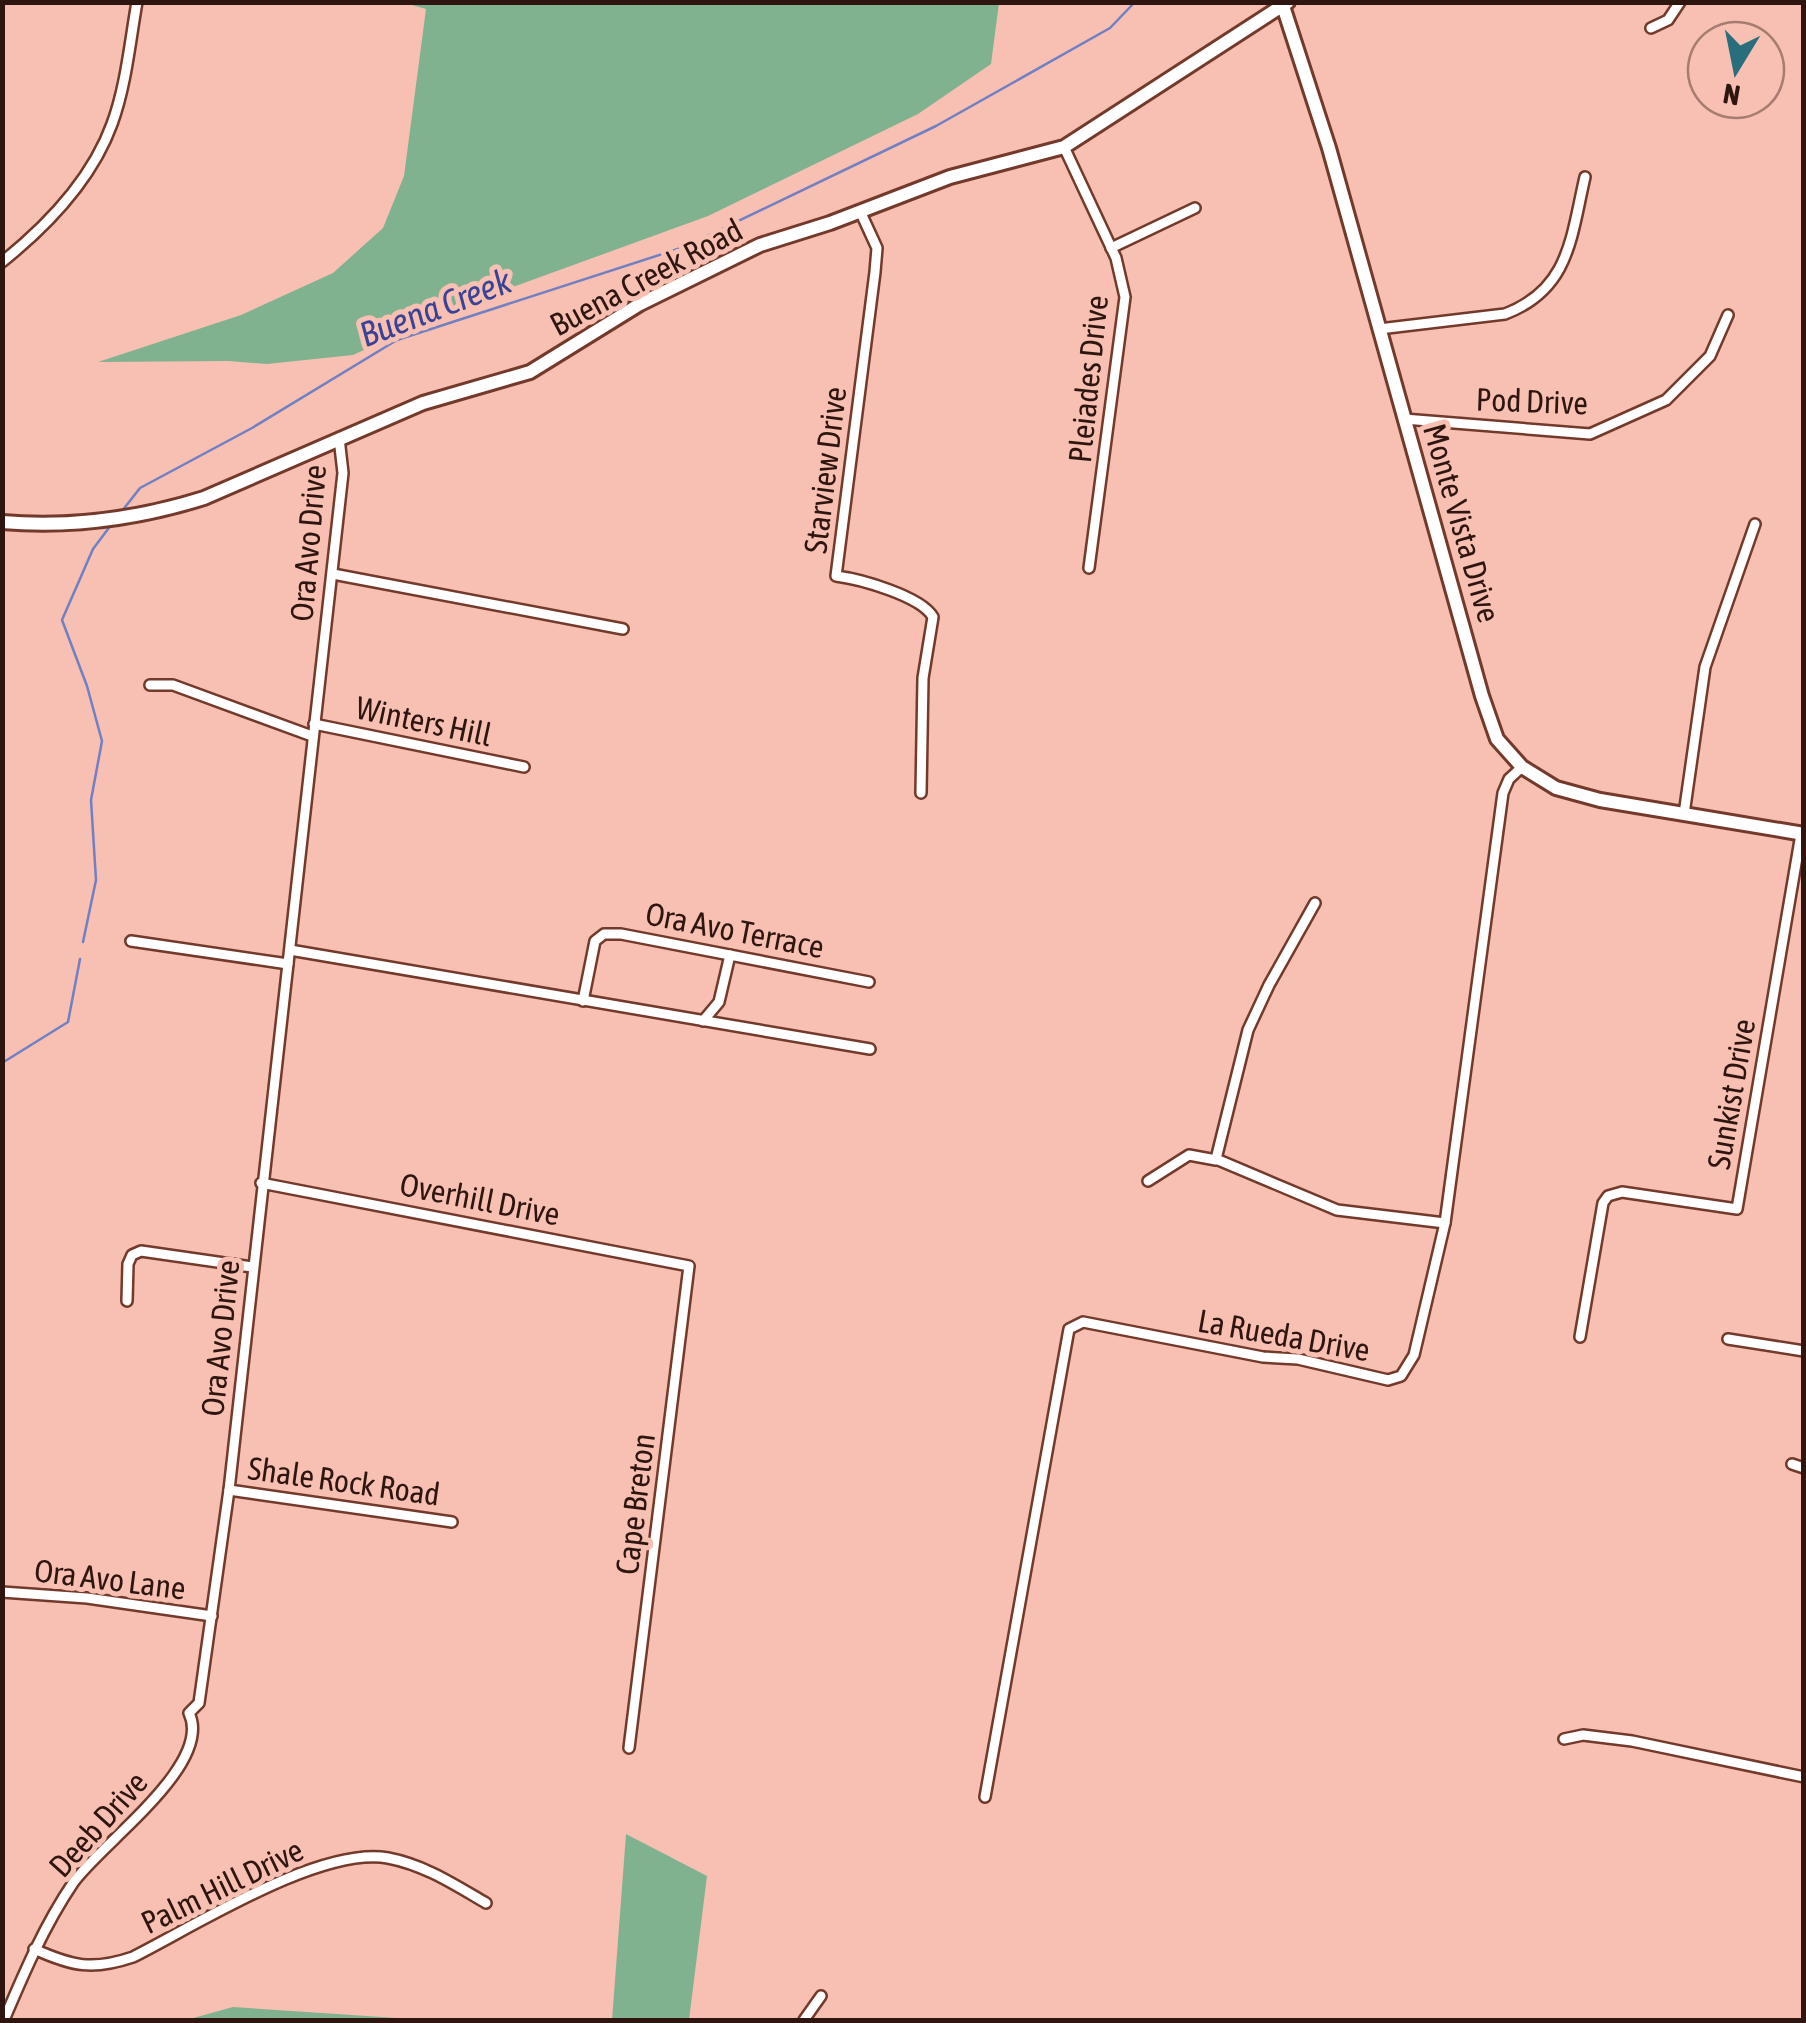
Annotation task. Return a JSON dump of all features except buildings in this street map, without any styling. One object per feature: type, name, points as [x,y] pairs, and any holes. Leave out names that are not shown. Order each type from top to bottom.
[{"type":"main road","name":"Buena Creek Road","points":[[2,522],[78,524],[124,519],[204,498],[424,403],[530,372],[640,304],[760,245],[950,178],[1064,147],[1285,4]]},
{"type":"main road","name":"Monte Vista Drive","points":[[1285,4],[1497,739],[1522,767],[1556,788],[1600,800],[1802,834]]},
{"type":"street","points":[[2,262],[50,220],[84,176],[102,144],[116,113],[137,2]]},
{"type":"street","points":[[1651,28],[1668,20],[1680,2]]},
{"type":"street","name":"Pleiades Drive","points":[[1064,147],[1111,248],[1122,281],[1124,316],[1090,568]]},
{"type":"street","points":[[1379,330],[1505,314],[1524,307],[1545,292],[1565,260],[1585,177]]},
{"type":"street","points":[[1111,248],[1196,208]]},
{"type":"street","name":"Starview Drive","points":[[860,210],[877,248],[876,272],[836,576],[856,578],[928,608],[933,617],[923,678],[921,793]]},
{"type":"street","name":"Pod Drive","points":[[1404,419],[1590,434],[1666,400],[1710,356],[1728,315]]},
{"type":"street","name":"Ora Avo Drive","points":[[189,1712],[199,1703],[229,1490],[343,473],[339,438]]},
{"type":"street","points":[[1684,814],[1706,667],[1755,524]]},
{"type":"street","points":[[332,574],[623,629]]},
{"type":"street","points":[[150,686],[174,685],[312,736]]},
{"type":"street","name":"Winters Hill","points":[[314,724],[524,767]]},
{"type":"street","name":"La Rueda Drive","points":[[985,1797],[1068,1329],[1083,1322],[1395,1380],[1414,1355],[1446,1223],[1503,792],[1508,779],[1522,767]]},
{"type":"street","name":"Sunkist Drive","points":[[1580,1337],[1603,1204],[1608,1196],[1622,1192],[1736,1210],[1802,834]]},
{"type":"street","points":[[1216,1160],[1248,1030],[1314,904]]},
{"type":"street","name":"Ora Avo Terrace","points":[[583,1002],[595,941],[604,934],[621,934],[869,982]]},
{"type":"street","points":[[131,941],[288,964]]},
{"type":"street","points":[[290,950],[870,1050]]},
{"type":"street","points":[[703,1021],[718,1002],[730,955]]},
{"type":"street","points":[[1148,1181],[1188,1155],[1216,1160],[1337,1210],[1446,1223]]},
{"type":"street","name":"Overhill Drive","points":[[261,1183],[690,1266]]},
{"type":"street","points":[[127,1301],[128,1264],[132,1255],[141,1252],[252,1267]]},
{"type":"street","name":"Cape Breton","points":[[629,1748],[690,1266]]},
{"type":"street","points":[[1728,1338],[1804,1351]]},
{"type":"street","points":[[1792,1464],[1804,1468]]},
{"type":"street","name":"Shale Rock Road","points":[[229,1490],[452,1522]]},
{"type":"street","name":"Ora Avo Lane","points":[[2,1592],[87,1598],[212,1616]]},
{"type":"street","name":"Deeb Drive","points":[[4,2020],[34,1949],[74,1882],[139,1817],[176,1771],[193,1740],[189,1712]]},
{"type":"street","points":[[1564,1739],[1583,1735],[1632,1742],[1804,1778]]},
{"type":"street","name":"Palm Hill Drive","points":[[34,1949],[78,1966],[108,1965],[132,1958],[299,1873],[354,1858],[386,1858],[428,1869],[486,1903]]},
{"type":"street","points":[[804,2020],[821,1996]]},
{"type":"green space","points":[[999,2],[991,64],[918,114],[708,216],[458,307],[353,355],[267,364],[98,362],[241,315],[333,273],[383,228],[404,176],[426,9],[405,3]]},
{"type":"green space","points":[[626,1834],[707,1876],[689,2020],[612,2020]]},
{"type":"green space","points":[[233,2007],[427,2020],[186,2020]]},
{"type":"waterway","name":"Buena Creek","points":[[122,511],[140,488],[252,428],[397,340],[684,247],[936,126],[1110,28],[1135,2]]},
{"type":"waterway","name":"Buena Creek","points":[[83,942],[96,880],[91,800],[102,741],[87,686],[62,620],[93,549],[111,525]]},
{"type":"waterway","name":"Buena Creek","points":[[2,1063],[68,1022],[80,959]]}]
